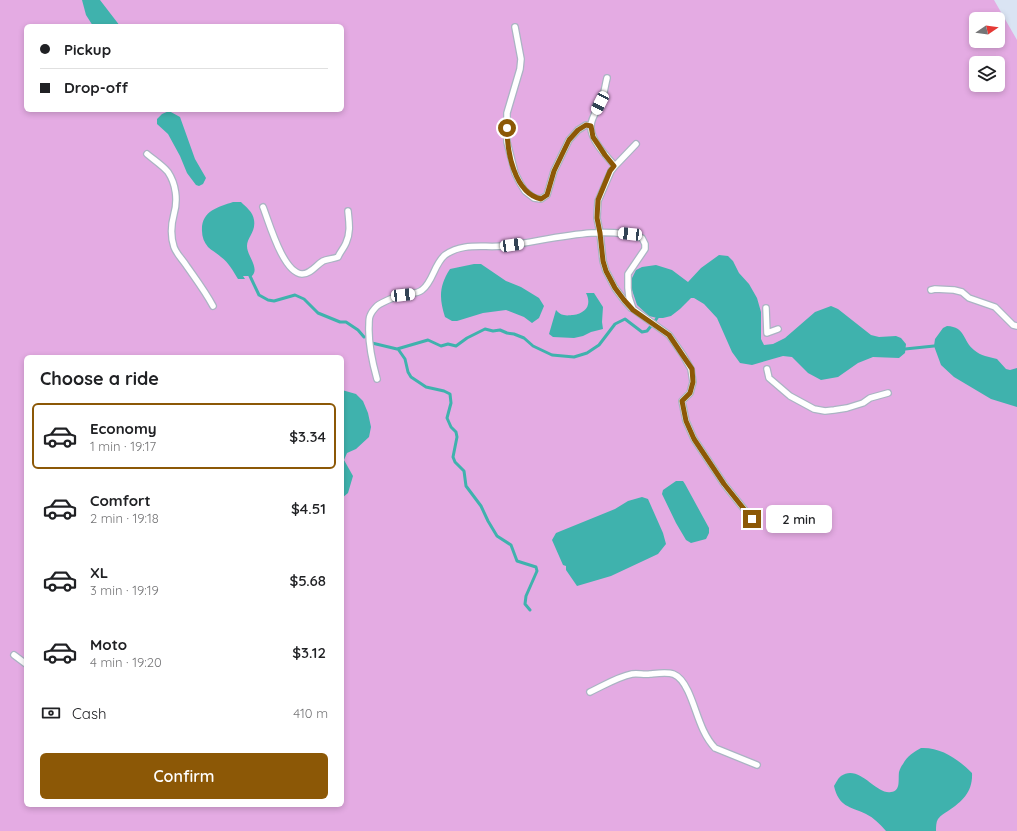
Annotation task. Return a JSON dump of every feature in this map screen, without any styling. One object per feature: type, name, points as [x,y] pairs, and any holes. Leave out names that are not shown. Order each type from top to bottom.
[{"type":"lane","points":[[515,27],[521,59],[520,69],[507,113],[507,142],[515,173],[525,191],[534,198],[541,199],[547,195],[554,171],[569,140],[578,130],[586,125],[591,126]]},
{"type":"lane","points":[[607,78],[600,103],[594,114],[591,126],[593,137],[614,166]]},
{"type":"lane","points":[[636,144],[610,171],[598,200],[597,218],[603,261],[606,271],[615,288],[624,300],[633,310],[669,335],[692,369],[693,382],[690,393],[682,401],[686,421],[694,439],[724,484],[752,519]]},
{"type":"lane","points":[[147,154],[168,172],[174,185],[177,200],[172,221],[171,234],[174,248],[207,294],[213,306]]},
{"type":"lane","points":[[263,207],[281,254],[296,272],[303,274],[309,272],[323,261],[338,257],[346,244],[348,237],[350,227],[348,211]]},
{"type":"lane","points":[[377,378],[372,361],[369,331],[370,317],[377,306],[391,299],[417,293],[423,290],[428,284],[439,262],[445,256],[463,247],[503,246],[600,233],[630,234],[642,238],[645,248],[628,274],[628,292],[633,310]]},
{"type":"lane","points":[[931,290],[954,290],[962,292],[969,298],[995,307],[1013,325],[1017,326]]},
{"type":"lane","points":[[766,308],[767,334],[778,329]]},
{"type":"lane","points":[[767,369],[769,378],[790,396],[814,409],[825,411],[846,408],[863,403],[870,398],[888,393]]},
{"type":"lane","points":[[14,656],[24,663]]},
{"type":"lane","points":[[590,692],[625,676],[634,674],[674,674],[680,678],[688,690],[698,719],[710,743],[715,748],[757,765]]},
{"type":"shaded area","points":[[0,0],[994,0],[1001,12],[969,12],[969,48],[1005,48],[1005,19],[1017,40],[1017,831],[0,831]]},
{"type":"shaded area","points":[[82,0],[100,0],[118,24],[92,24],[86,15]]},
{"type":"shaded area","points":[[171,112],[180,117],[195,159],[206,178],[203,184],[199,186],[196,185],[187,173],[168,134],[157,124],[157,119],[162,114]]},
{"type":"shaded area","points":[[233,202],[241,202],[251,212],[254,220],[254,228],[248,240],[247,246],[255,269],[252,276],[243,276],[245,279],[238,279],[231,267],[208,247],[202,235],[202,224],[207,214],[216,208]]},
{"type":"shaded area","points":[[719,255],[728,256],[733,261],[739,273],[749,284],[757,298],[761,312],[761,339],[764,345],[773,344],[785,338],[815,312],[831,306],[838,309],[871,335],[879,337],[896,336],[901,338],[906,344],[905,353],[899,358],[873,357],[858,363],[838,377],[821,380],[808,373],[792,357],[783,356],[752,365],[740,363],[732,352],[717,318],[704,304],[694,298],[691,298],[671,316],[663,318],[649,316],[637,305],[631,287],[632,278],[636,270],[642,267],[656,265],[672,270],[688,282],[701,268]]},
{"type":"shaded area","points":[[481,264],[506,281],[521,287],[539,298],[544,306],[539,318],[532,323],[524,317],[506,310],[483,313],[457,321],[452,321],[445,317],[441,292],[446,275],[450,269]]},
{"type":"shaded area","points":[[586,293],[594,293],[603,307],[603,329],[574,338],[553,337],[549,334],[556,310],[563,315],[578,314],[587,308],[588,297]]},
{"type":"shaded area","points":[[947,326],[961,331],[970,346],[979,354],[997,359],[1006,369],[1010,370],[1017,368],[1017,407],[991,399],[954,377],[941,365],[934,346],[935,339],[943,328]]},
{"type":"shaded area","points":[[344,391],[356,394],[363,401],[368,413],[371,427],[369,437],[356,449],[347,453],[344,460]]},
{"type":"shaded area","points":[[344,460],[353,476],[348,493],[344,496]]},
{"type":"shaded area","points":[[676,481],[683,481],[709,528],[709,533],[706,539],[691,543],[686,540],[676,523],[662,494],[663,490]]},
{"type":"shaded area","points":[[642,497],[648,499],[663,533],[666,544],[658,554],[611,576],[577,586],[566,570],[566,566],[563,565],[552,540],[556,533],[615,509],[628,501]]},
{"type":"shaded area","points":[[921,748],[928,748],[949,755],[972,773],[971,785],[966,795],[937,820],[936,831],[886,831],[872,817],[842,802],[836,793],[834,786],[838,779],[848,773],[854,773],[861,776],[885,792],[896,790],[899,782],[899,772],[902,766],[909,756]]},
{"type":"waterway","points":[[250,276],[259,295],[268,300],[274,301],[295,295],[304,299],[318,313],[340,322],[346,322],[358,330],[364,337]]},
{"type":"waterway","points":[[372,343],[397,349],[428,340],[441,346],[448,344],[456,346],[467,338],[485,329],[493,331],[500,330],[524,338],[533,346],[552,355],[574,357],[587,353],[599,345],[615,324],[625,319],[642,332],[647,331],[651,326]]},
{"type":"waterway","points":[[905,349],[934,346]]},
{"type":"waterway","points":[[398,349],[405,359],[408,372],[411,377],[426,387],[450,394],[451,403],[447,418],[451,427],[456,432],[457,437],[453,457],[455,462],[464,471],[466,486],[481,506],[497,536],[511,545],[517,561],[536,567],[537,571],[526,596],[525,604],[530,610]]},
{"type":"route","points":[[507,128],[507,142],[515,173],[525,191],[534,198],[541,199],[547,195],[554,171],[569,140],[578,130],[586,125],[591,126],[593,137],[614,166],[610,171],[598,200],[597,218],[603,261],[606,271],[615,288],[624,300],[633,310],[669,335],[692,369],[693,382],[690,393],[682,401],[686,421],[694,439],[724,484],[752,519]]}]
